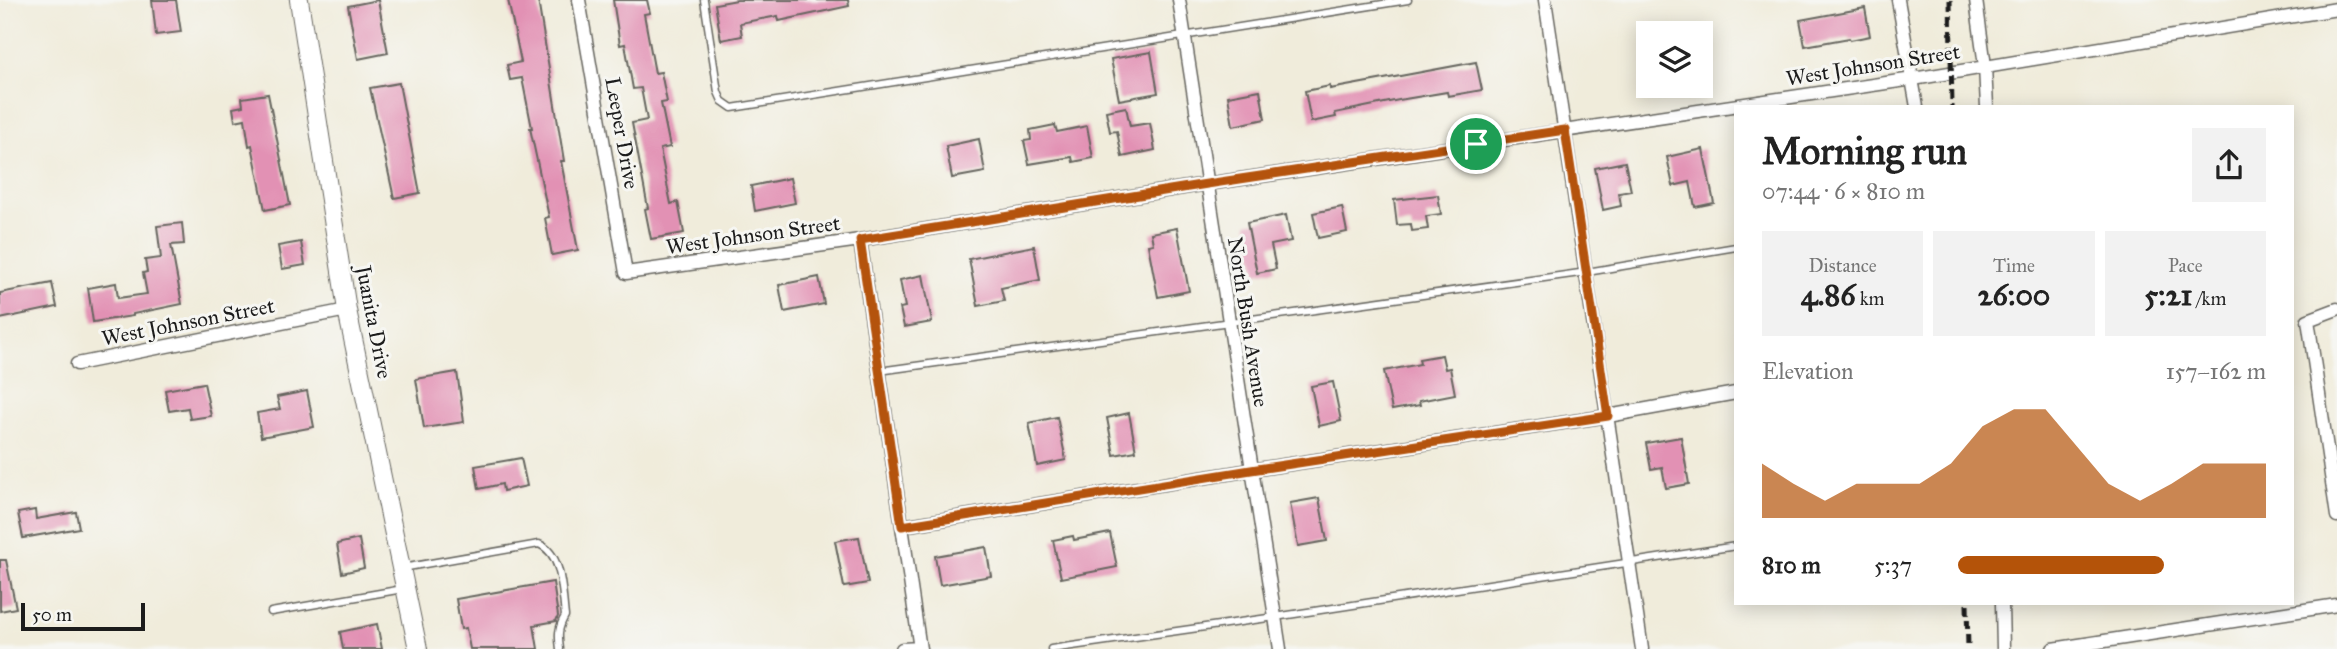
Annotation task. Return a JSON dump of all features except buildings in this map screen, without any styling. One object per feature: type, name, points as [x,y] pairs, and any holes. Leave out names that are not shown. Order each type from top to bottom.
[{"type":"street","name":"Juanita Drive","points":[[299,0],[347,310],[418,649]]},
{"type":"street","name":"Leeper Drive","points":[[579,0],[626,273]]},
{"type":"street","name":"North Bush Avenue","points":[[1180,0],[1280,649]]},
{"type":"street","points":[[1545,0],[1642,649]]},
{"type":"street","points":[[1898,0],[1917,105]]},
{"type":"street","points":[[1976,0],[1986,66],[1987,105]]},
{"type":"street","name":"West Johnson Street","points":[[1736,105],[1913,79],[2337,9]]},
{"type":"street","name":"West Johnson Street","points":[[626,273],[860,240],[1207,184],[1734,105]]},
{"type":"street","points":[[860,240],[920,648],[902,649]]},
{"type":"street","points":[[2337,309],[2308,320],[2332,452],[2337,516]]},
{"type":"street","name":"West Johnson Street","points":[[77,364],[347,310]]},
{"type":"street","points":[[902,526],[1608,416],[1734,393]]},
{"type":"street","points":[[2002,605],[2003,649]]},
{"type":"street","points":[[2053,649],[2337,605]]},
{"type":"lane","points":[[704,0],[718,92],[722,101],[732,108],[1408,0]]},
{"type":"lane","points":[[879,370],[1587,272],[1734,247]]},
{"type":"lane","points":[[400,568],[539,544],[546,547],[554,556],[565,616],[558,634],[560,649]]},
{"type":"lane","points":[[1051,649],[1734,546]]},
{"type":"lane","points":[[271,612],[405,589]]},
{"type":"railway","points":[[1950,0],[1952,105]]},
{"type":"railway","points":[[1967,605],[1968,649]]},
{"type":"route","points":[[1565,130],[1608,416],[902,526],[860,240],[1476,144],[1565,130]]}]
